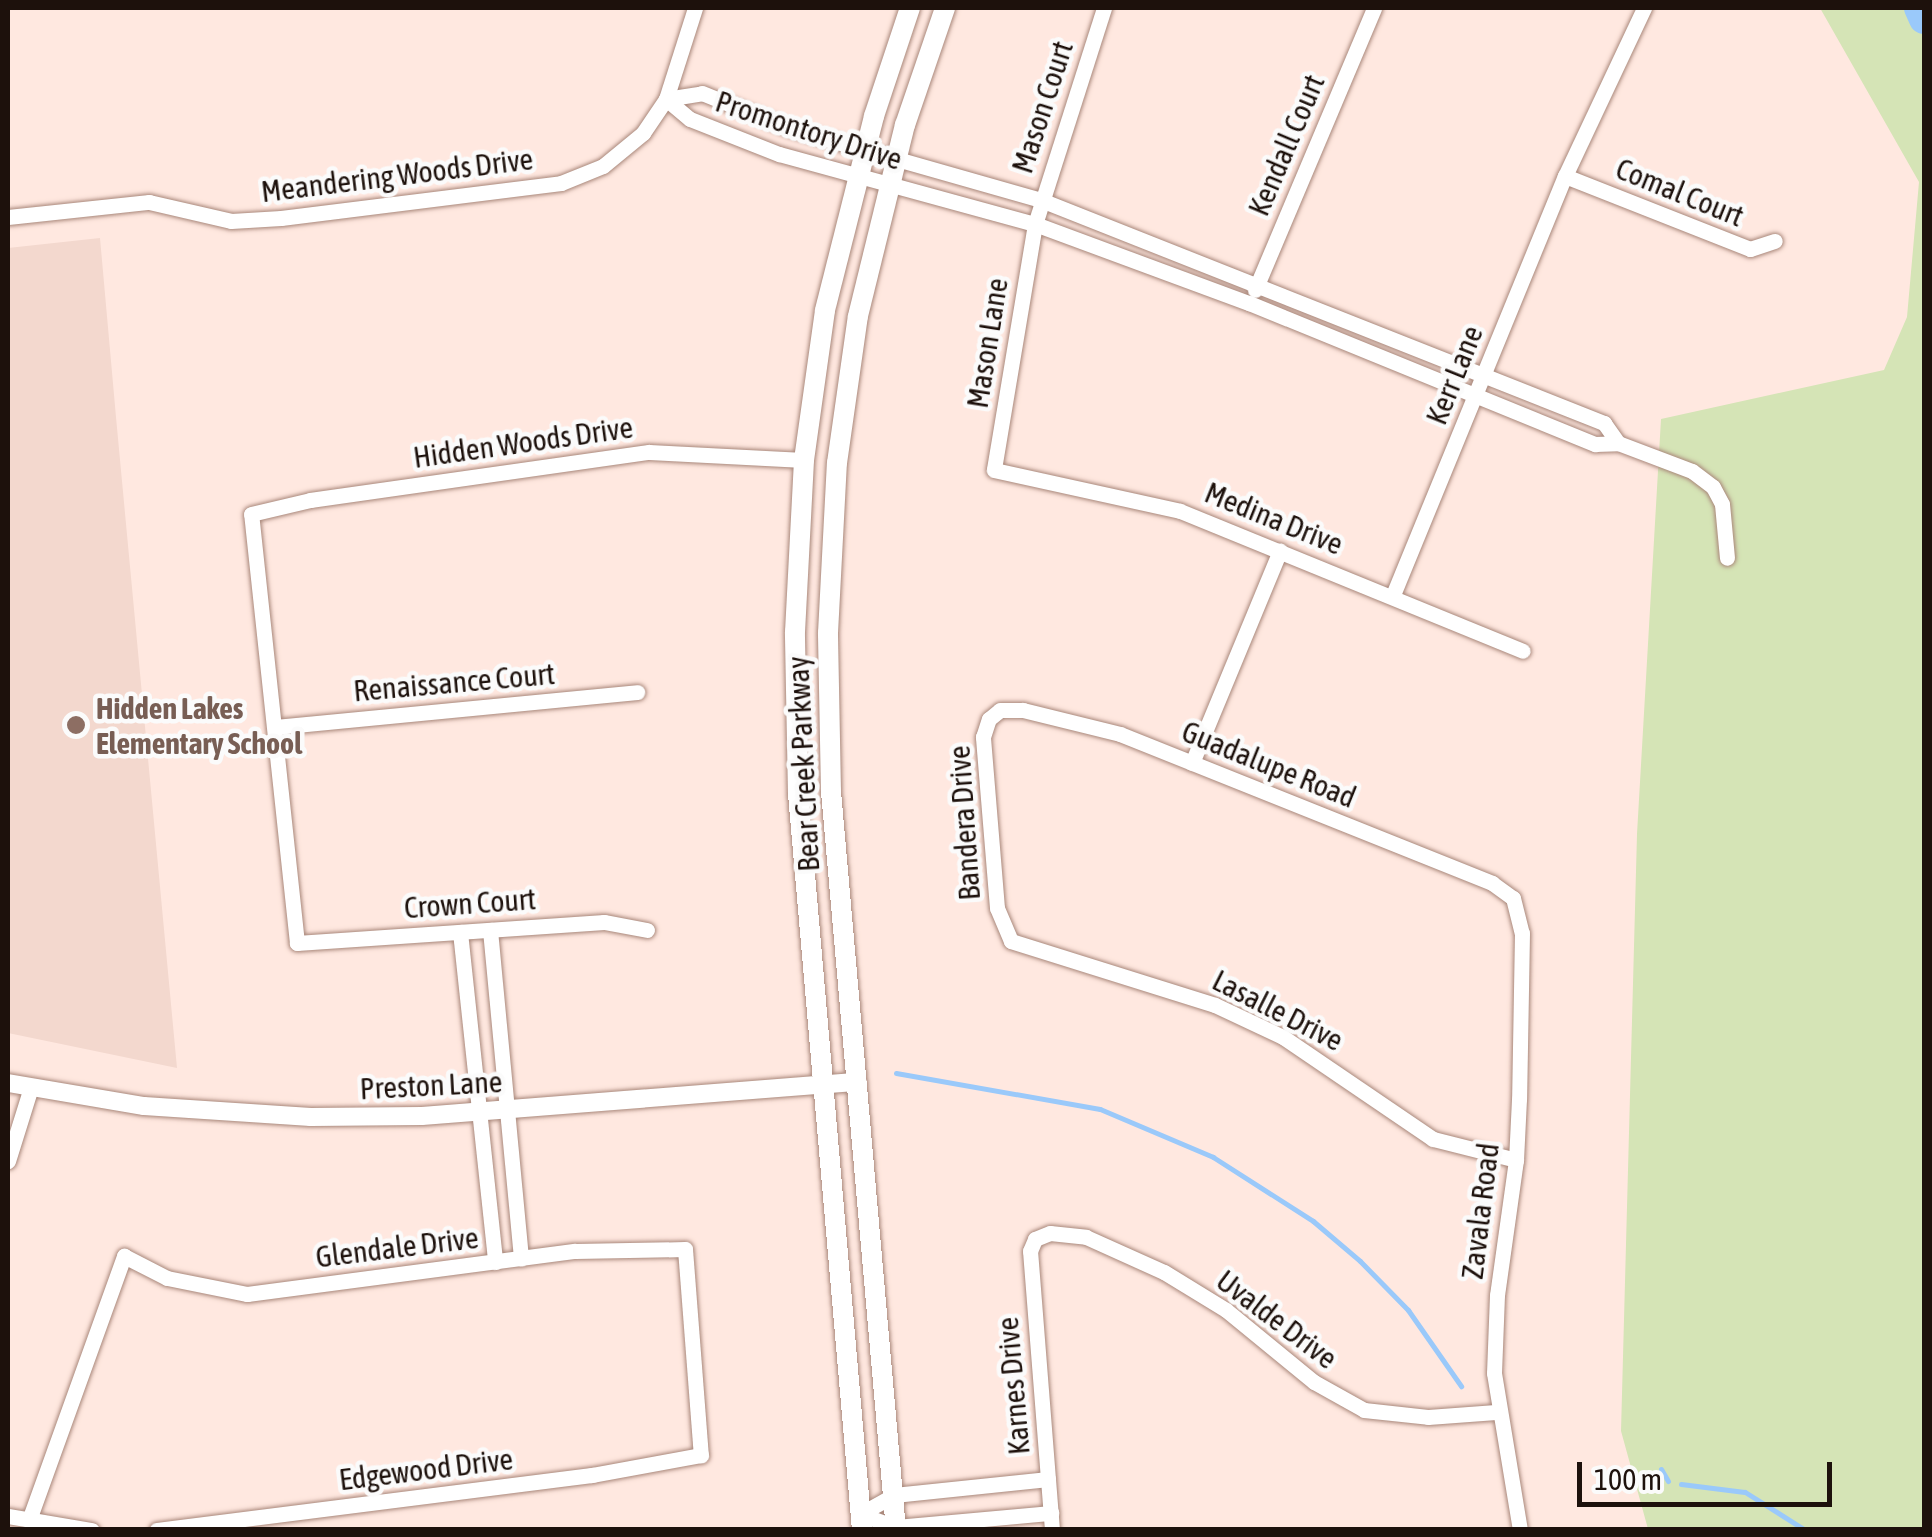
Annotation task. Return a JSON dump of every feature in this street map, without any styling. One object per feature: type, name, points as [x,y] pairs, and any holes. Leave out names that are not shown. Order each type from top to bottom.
[{"type":"main road","name":"Bear Creek Parkway","points":[[861,1522],[794,711],[804,460],[825,310],[865,148],[910,8]]},
{"type":"main road","name":"Bear Creek Parkway","points":[[896,1528],[828,726],[831,538],[845,389],[897,158],[944,8]]},
{"type":"street","name":"Meandering Woods Drive","points":[[8,217],[149,202],[231,220],[281,218],[560,183],[603,166],[643,133],[666,99],[695,8]]},
{"type":"street","name":"Mason Court","points":[[1034,224],[1104,8]]},
{"type":"street","name":"Kendall Court","points":[[1249,303],[1374,8]]},
{"type":"street","name":"Kerr Lane","points":[[1393,595],[1565,176],[1644,8]]},
{"type":"street","name":"Promontory Drive","points":[[666,99],[702,93],[788,128],[1041,200],[1258,282],[1604,423],[1618,442]]},
{"type":"street","name":"Promontory Drive","points":[[666,99],[690,119],[780,154],[961,207],[1034,224],[1249,303],[1595,444],[1618,442],[1692,471],[1714,487],[1726,521],[1727,558]]},
{"type":"street","points":[[780,154],[788,128]]},
{"type":"street","name":"Comal Court","points":[[1565,176],[1750,249],[1775,241]]},
{"type":"street","points":[[961,207],[967,178]]},
{"type":"street","name":"Mason Lane","points":[[994,470],[1034,224]]},
{"type":"street","name":"Hidden Woods Drive","points":[[275,727],[252,514],[310,500],[649,452],[804,460]]},
{"type":"street","name":"Medina Drive","points":[[994,470],[1162,506],[1523,650]]},
{"type":"street","points":[[1192,763],[1280,551]]},
{"type":"street","name":"Renaissance Court","points":[[275,727],[637,692]]},
{"type":"street","name":"Guadalupe Road","points":[[994,712],[1023,710],[1085,724],[1492,883],[1514,898]]},
{"type":"street","name":"Bandera Drive","points":[[994,712],[983,736],[1004,932]]},
{"type":"street","name":"Crown Court","points":[[275,727],[297,943],[604,922],[647,930]]},
{"type":"street","name":"Zavala Road","points":[[1514,898],[1522,933],[1516,1160],[1497,1294],[1496,1412],[1520,1530]]},
{"type":"street","points":[[490,930],[521,1259]]},
{"type":"street","points":[[460,932],[495,1262]]},
{"type":"street","name":"Lasalle Drive","points":[[1004,932],[1042,956],[1215,1005],[1297,1046],[1433,1139],[1516,1160]]},
{"type":"street","name":"Preston Lane","points":[[8,1083],[222,1113],[479,1112],[858,1082]]},
{"type":"street","points":[[8,1161],[32,1087]]},
{"type":"street","name":"Uvalde Drive","points":[[1035,1239],[1050,1233],[1086,1237],[1164,1272],[1226,1310],[1314,1382],[1364,1410],[1428,1417],[1496,1412]]},
{"type":"street","name":"Karnes Drive","points":[[1035,1239],[1030,1251],[1052,1521]]},
{"type":"street","name":"Glendale Drive","points":[[30,1520],[124,1256],[167,1278],[247,1294],[521,1259],[685,1249],[701,1455]]},
{"type":"street","name":"Edgewood Drive","points":[[156,1530],[592,1476],[701,1455]]},
{"type":"street","points":[[861,1522],[894,1495],[1048,1479]]},
{"type":"street","points":[[8,1516],[92,1530]]},
{"type":"street","points":[[861,1522],[896,1528],[1052,1521]]},
{"type":"shaded area","name":"Hidden Lakes Elementary School","points":[[100,238],[177,1068],[8,1033],[8,248]]},
{"type":"green space","points":[[1820,8],[1924,8],[1924,1529],[1648,1529],[1621,1431],[1637,834],[1661,419],[1884,370],[1907,317],[1919,182]]},
{"type":"waterway","points":[[1919,8],[1924,19]]},
{"type":"waterway","points":[[896,1073],[1100,1109],[1213,1157],[1313,1221],[1360,1261],[1408,1310],[1461,1386]]},
{"type":"waterway","points":[[1661,1469],[1668,1481]]},
{"type":"waterway","points":[[1681,1484],[1745,1492],[1805,1530]]},
{"type":"place","name":"Hidden Lakes Elementary School","points":[[76,725]]}]
